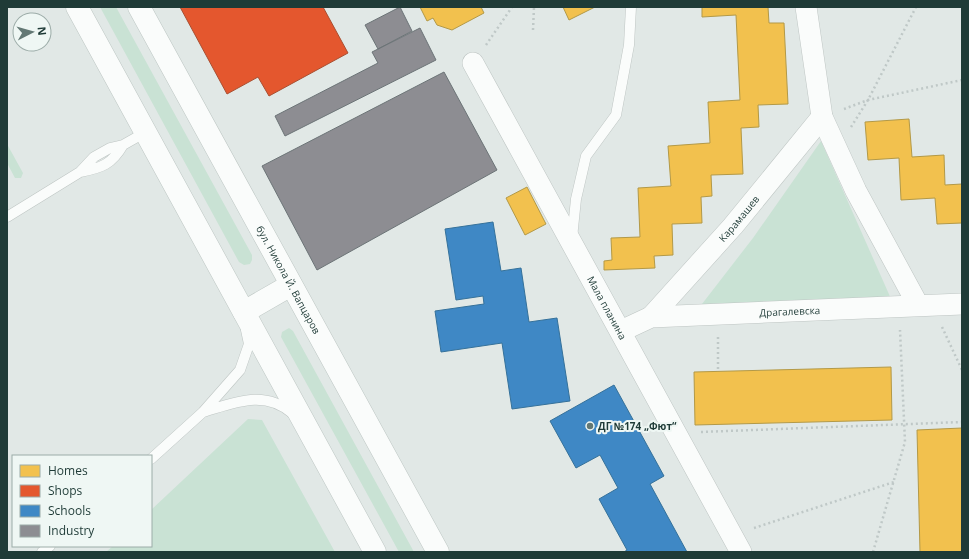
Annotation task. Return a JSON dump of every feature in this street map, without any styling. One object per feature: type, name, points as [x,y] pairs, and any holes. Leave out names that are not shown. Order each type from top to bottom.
[{"type":"main road","points":[[77,7],[376,552]]},
{"type":"main road","name":"бул. Никола Й. Вапцаров","points":[[139,7],[438,552]]},
{"type":"main road","points":[[244,312],[291,285]]},
{"type":"street","points":[[806,7],[822,117],[856,191],[916,306]]},
{"type":"street","name":"Мала планина","points":[[473,63],[737,544]]},
{"type":"street","name":"Карамашев","points":[[651,317],[733,226],[822,117]]},
{"type":"street","name":"Драгалевска","points":[[621,331],[651,317],[962,304]]},
{"type":"lane","points":[[572,243],[576,199],[586,156],[616,115],[629,45],[631,7]]},
{"type":"lane","points":[[7,217],[80,172],[96,169],[115,158],[123,145],[146,132]]},
{"type":"lane","points":[[152,458],[203,412],[240,370],[248,344],[244,312]]},
{"type":"lane","points":[[203,412],[258,398],[283,406],[307,427]]},
{"type":"path","points":[[473,63],[512,7]]},
{"type":"path","points":[[533,30],[534,7]]},
{"type":"path","points":[[850,128],[868,100],[916,7]]},
{"type":"path","points":[[822,117],[868,100],[962,80]]},
{"type":"path","points":[[916,306],[962,370]]},
{"type":"path","points":[[873,552],[905,442],[905,425],[916,306]]},
{"type":"path","points":[[718,347],[718,370]]},
{"type":"path","points":[[676,433],[962,422]]},
{"type":"path","points":[[737,544],[894,482]]},
{"type":"green space","points":[[100,7],[116,7],[252,255],[250,264],[244,265],[239,262]]},
{"type":"green space","points":[[821,141],[892,301],[702,304],[753,238]]},
{"type":"green space","points":[[7,144],[23,173],[21,178],[15,178],[7,163]]},
{"type":"green space","points":[[289,328],[293,331],[414,552],[399,552],[281,337],[282,332]]},
{"type":"green space","points":[[248,419],[262,420],[335,552],[106,552],[112,547],[152,547],[152,509]]},
{"type":"building: Homes","points":[[420,7],[481,7],[484,13],[452,30],[437,25],[433,18],[427,21]]},
{"type":"building: Homes","points":[[563,7],[595,7],[569,20]]},
{"type":"building: Homes","points":[[702,7],[768,7],[769,23],[784,23],[788,104],[758,105],[759,127],[741,128],[743,174],[711,175],[712,196],[701,197],[702,223],[672,224],[673,255],[654,256],[655,268],[604,270],[604,261],[612,260],[611,238],[640,237],[638,188],[671,186],[668,146],[710,143],[708,102],[740,100],[736,15],[702,17]]},
{"type":"building: Homes","points":[[909,119],[912,157],[944,155],[945,185],[962,184],[962,223],[937,224],[935,198],[901,200],[899,158],[868,160],[865,122]]},
{"type":"building: Homes","points":[[527,187],[546,224],[525,235],[506,198]]},
{"type":"building: Homes","points":[[891,367],[892,420],[695,425],[694,372]]},
{"type":"building: Homes","points":[[962,428],[962,552],[920,552],[917,430]]},
{"type":"building: Shops","points":[[180,7],[323,7],[348,53],[269,96],[258,77],[227,94]]},
{"type":"building: Schools","points":[[493,222],[501,271],[521,268],[529,322],[557,318],[570,401],[512,409],[502,343],[441,352],[435,311],[484,304],[483,296],[456,300],[445,229]]},
{"type":"building: Schools","points":[[614,385],[664,476],[650,484],[687,552],[624,552],[627,550],[599,499],[618,488],[600,455],[576,468],[550,421]]},
{"type":"building: Industry","points":[[400,7],[412,31],[378,49],[365,25]]},
{"type":"building: Industry","points":[[420,28],[436,60],[285,136],[275,116],[378,63],[372,52]]},
{"type":"building: Industry","points":[[444,72],[497,170],[317,270],[262,166]]},
{"type":"place","name":"ДГ №174 „Фют“","points":[[590,426]]}]
